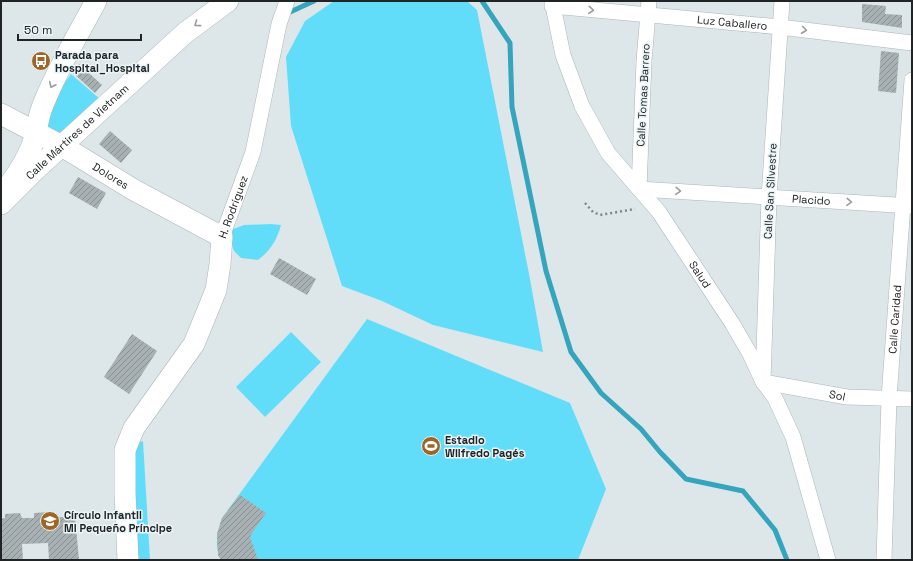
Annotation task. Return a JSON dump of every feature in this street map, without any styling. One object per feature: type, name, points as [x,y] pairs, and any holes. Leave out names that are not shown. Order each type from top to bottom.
[{"type":"street","points":[[1,198],[22,166],[36,132],[37,122],[42,106],[96,1]]},
{"type":"street","name":"Calle Mártires de Vietnam","points":[[1,204],[185,33],[228,1]]},
{"type":"street","name":"H. Rodríguez","points":[[128,560],[125,450],[134,428],[194,344],[216,290],[222,238],[253,152],[279,24],[287,1]]},
{"type":"street","name":"Calle San Silvestre","points":[[763,382],[769,197],[782,1]]},
{"type":"street","name":"Luz Caballero","points":[[552,4],[649,8],[780,27],[912,43]]},
{"type":"street","name":"Salud","points":[[552,4],[563,55],[582,106],[608,153],[659,212],[732,324],[750,354],[763,382],[775,398],[793,436],[828,560]]},
{"type":"street","name":"Calle Tomas Barrero","points":[[639,189],[644,61],[649,8]]},
{"type":"street","name":"Calle Caridad","points":[[884,560],[889,398],[907,206],[912,80]]},
{"type":"street","name":"Dolores","points":[[1,114],[62,146],[134,190],[222,238]]},
{"type":"street","name":"Placido","points":[[639,189],[907,206]]},
{"type":"street","name":"Sol","points":[[763,382],[847,397],[912,400]]},
{"type":"path","points":[[585,204],[593,212],[600,215],[653,205]]},
{"type":"shaded area","points":[[334,1],[467,1],[477,10],[543,352],[433,325],[382,301],[342,286],[291,126],[286,57],[305,21]]},
{"type":"shaded area","points":[[71,74],[101,100],[62,133],[57,134],[49,129],[47,124],[55,96]]},
{"type":"shaded area","points":[[244,225],[281,225],[272,245],[258,260],[241,258],[234,251],[230,238],[233,229]]},
{"type":"shaded area","name":"Estadio Wilfredo Pagés","points":[[367,319],[570,403],[606,489],[578,560],[221,560],[217,539],[222,518]]},
{"type":"shaded area","points":[[291,332],[321,362],[265,417],[236,387]]},
{"type":"shaded area","points":[[143,441],[150,560],[133,560],[132,445]]},
{"type":"building","points":[[862,4],[886,6],[885,14],[902,15],[902,28],[862,22]]},
{"type":"building","points":[[881,51],[899,53],[896,93],[878,91]]},
{"type":"building","points":[[79,64],[102,85],[95,93],[72,72]]},
{"type":"building","points":[[110,131],[132,150],[121,163],[99,144]]},
{"type":"building","points":[[78,177],[106,193],[97,209],[69,193]]},
{"type":"building","points":[[279,258],[316,279],[307,295],[270,274]]},
{"type":"building","points":[[132,334],[157,351],[129,394],[104,377]]},
{"type":"building","points":[[240,495],[266,513],[250,537],[258,560],[221,560],[218,555],[217,534],[222,518]]},
{"type":"building","points":[[50,512],[50,518],[75,516],[79,560],[49,560],[48,543],[22,544],[23,560],[1,560],[1,519],[5,518],[5,514],[20,513],[22,518],[34,518],[34,513]]},
{"type":"waterway","points":[[288,13],[314,1]]},
{"type":"waterway","points":[[482,1],[510,43],[512,107],[546,271],[571,352],[601,393],[641,429],[660,452],[686,479],[743,491],[775,530],[787,560]]},
{"type":"place","name":"Parada para Hospital_Hospital","points":[[41,61]]},
{"type":"place","name":"Estadio Wilfredo Pagés","points":[[431,446]]},
{"type":"place","name":"Círculo Infantil Mi Pequeño Príncipe","points":[[50,521]]}]
